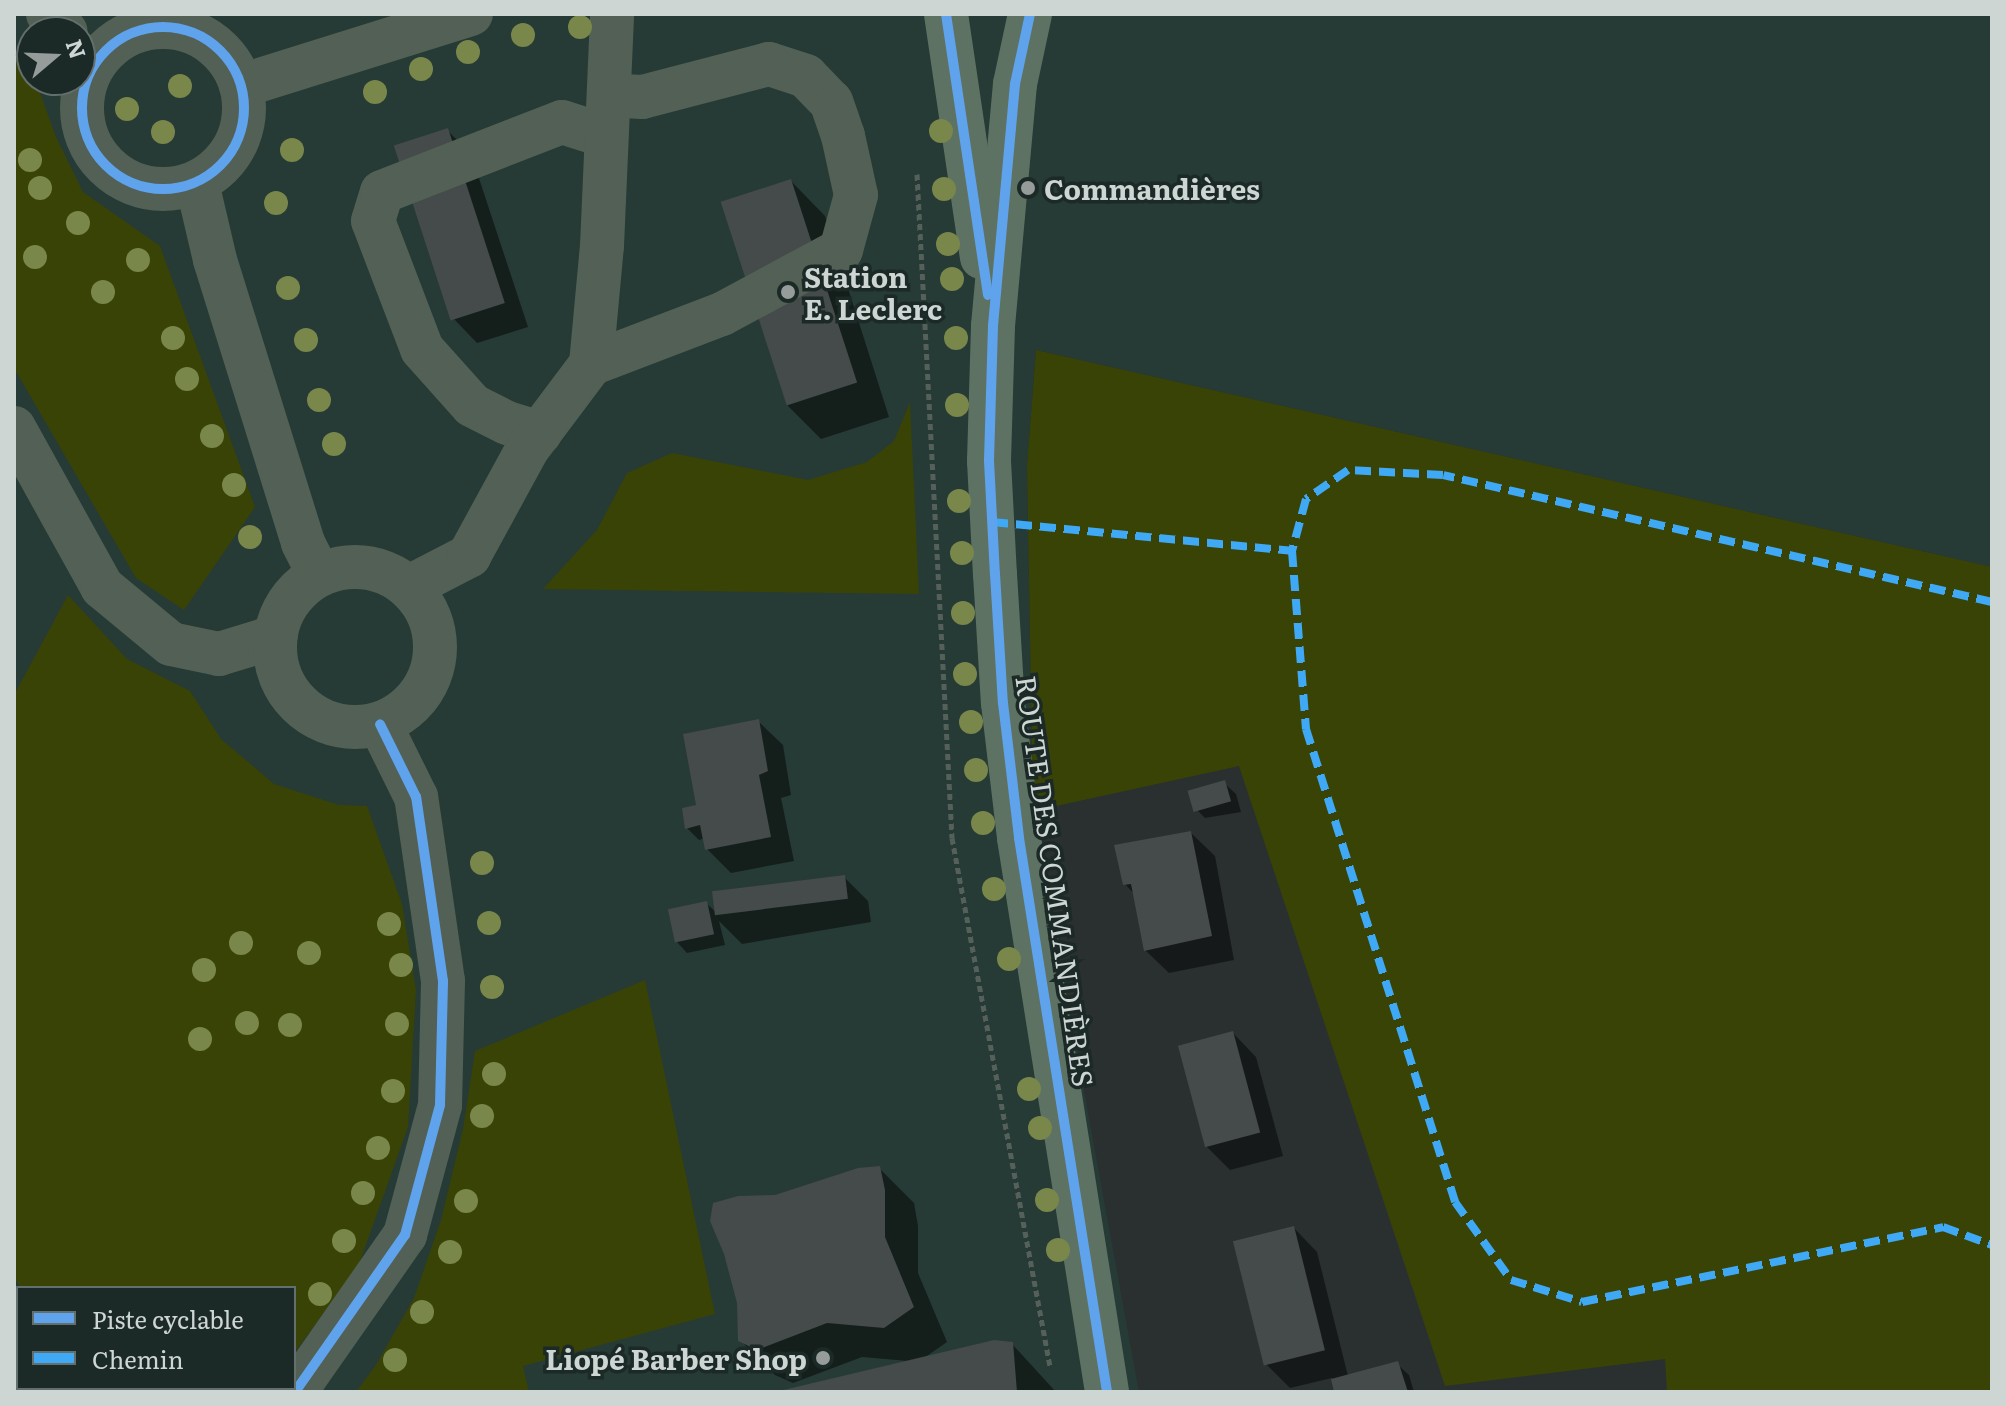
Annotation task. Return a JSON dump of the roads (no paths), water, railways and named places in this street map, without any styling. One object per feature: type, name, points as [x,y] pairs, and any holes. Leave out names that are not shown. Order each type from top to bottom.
[{"type":"main road","name":"ROUTE DES COMMANDIÈRES","points":[[946,14],[993,326]]},
{"type":"main road","name":"ROUTE DES COMMANDIÈRES","points":[[1030,14],[1015,84],[993,326],[989,461],[1005,718],[1019,838],[1107,1392]]},
{"type":"street","points":[[241,86],[471,14]]},
{"type":"street","points":[[409,587],[469,556],[540,433],[591,364],[602,246],[612,14]]},
{"type":"street","points":[[84,96],[82,114],[88,141],[106,167],[130,183],[158,190],[197,183],[221,166],[237,143],[244,115],[241,86],[229,60],[208,40],[182,29],[153,27],[118,40],[96,43]]},
{"type":"street","points":[[540,433],[507,423],[472,405],[422,349],[373,221],[382,192],[562,122],[607,116],[642,97],[769,64],[806,76],[831,102],[843,136],[856,195],[841,250],[722,314],[591,364]]},
{"type":"street","points":[[197,183],[205,227],[261,409],[303,543],[319,574]]},
{"type":"street","points":[[14,428],[102,587],[171,644],[219,654],[275,637]]},
{"type":"street","points":[[342,567],[366,567],[390,574],[409,587],[424,606],[434,629],[436,653],[430,676],[418,697],[402,714],[380,724],[353,729],[327,723],[303,710],[285,690],[276,665],[275,637],[282,612],[298,590],[319,574],[342,567]]},
{"type":"street","points":[[295,1392],[405,1235],[440,1105],[443,981],[416,797],[380,724]]},
{"type":"place","name":"Commandières","points":[[1028,188]]},
{"type":"place","name":"Station E. Leclerc","points":[[788,292]]},
{"type":"place","name":"Liopé Barber Shop","points":[[823,1358]]}]
